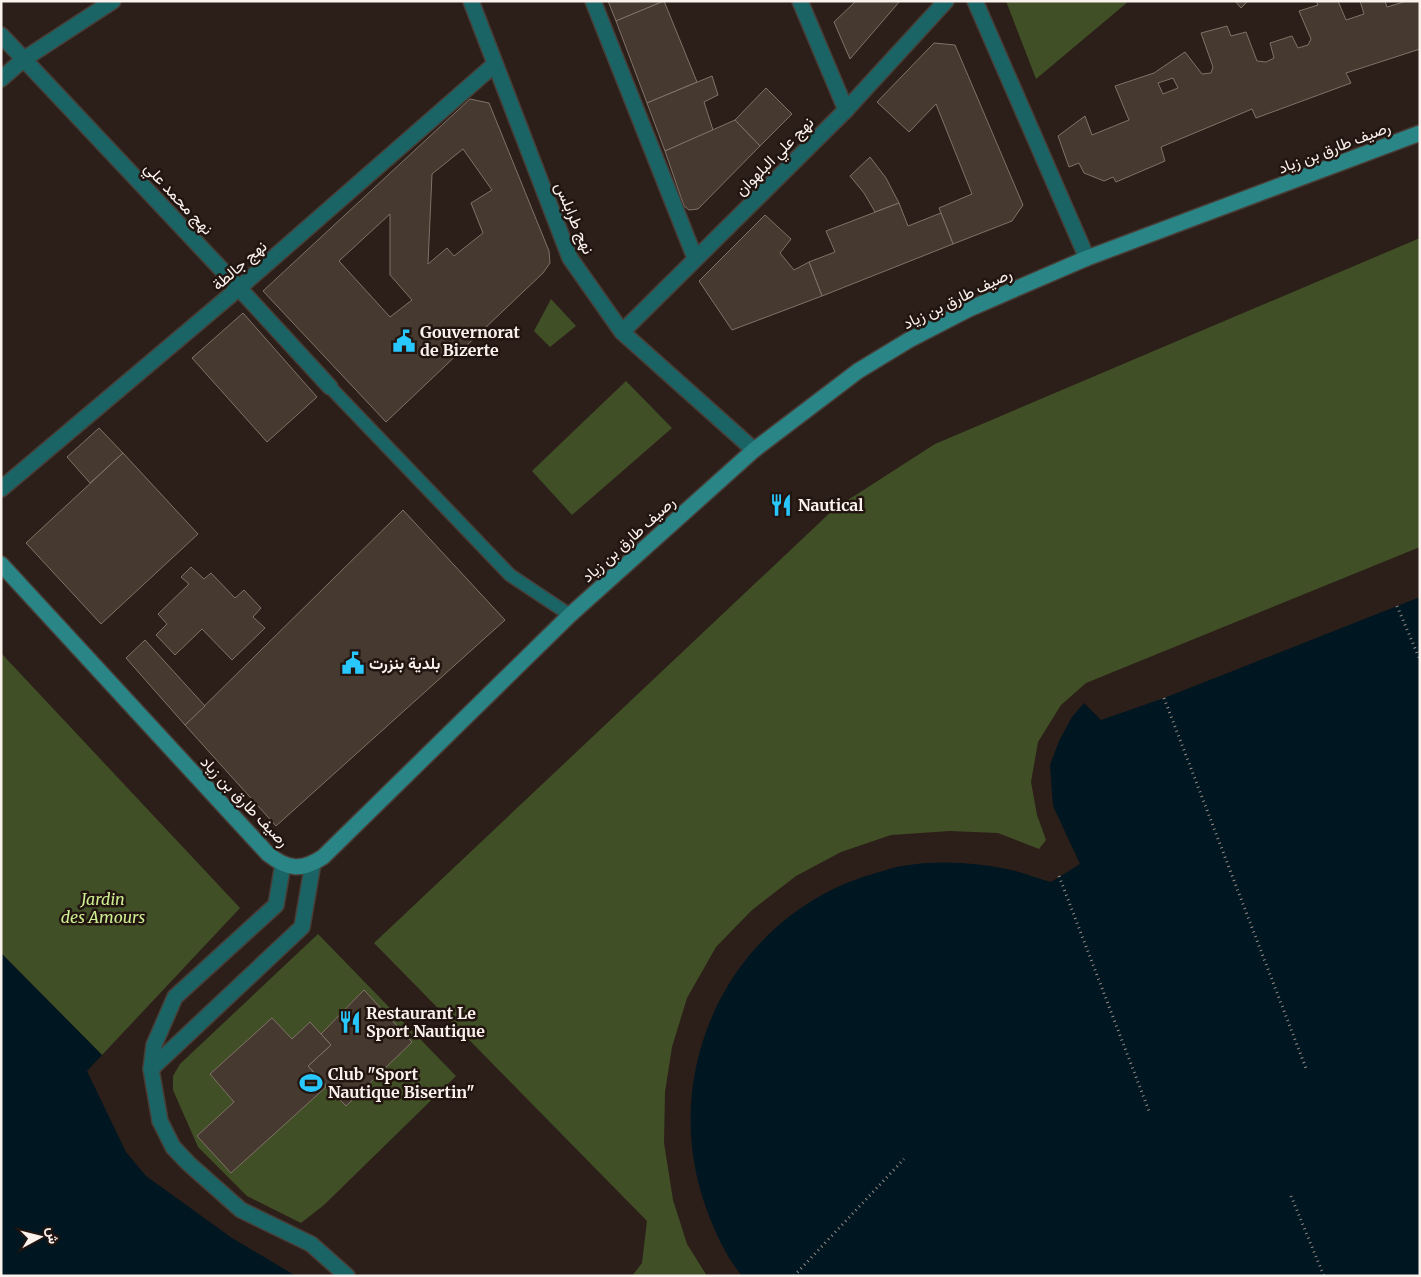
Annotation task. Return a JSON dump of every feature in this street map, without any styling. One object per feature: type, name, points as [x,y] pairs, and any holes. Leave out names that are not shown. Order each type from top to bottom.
[{"type":"main road","name":"رصيف طارق بن زياد","points":[[1,564],[268,854],[283,864],[302,867],[323,857],[570,616],[754,450],[858,371],[909,340],[968,309],[1087,258],[1420,133]]},
{"type":"street","points":[[1,79],[24,59],[112,1]]},
{"type":"street","name":"نهج طرابلس","points":[[471,1],[570,258],[622,332],[754,450]]},
{"type":"street","points":[[593,1],[695,258]]},
{"type":"street","points":[[800,1],[846,110]]},
{"type":"street","name":"نهج علي البلهوان","points":[[622,332],[846,110],[946,1]]},
{"type":"street","points":[[975,1],[1087,258]]},
{"type":"street","name":"نهج محمد علي","points":[[1,35],[330,387]]},
{"type":"street","name":"نهج جالطة","points":[[1,489],[239,288],[495,64]]},
{"type":"street","points":[[151,1069],[302,927],[313,863]]},
{"type":"street","points":[[283,864],[276,905],[175,997],[154,1046],[151,1069],[160,1121],[173,1146],[188,1164],[241,1210],[311,1244],[347,1276]]},
{"type":"lane","points":[[330,387],[510,575],[570,616]]},
{"type":"path","points":[[1397,606],[1420,660]]},
{"type":"path","points":[[1164,698],[1307,1070]]},
{"type":"path","points":[[1059,876],[1149,1112]]},
{"type":"path","points":[[794,1276],[904,1159]]},
{"type":"path","points":[[1291,1196],[1324,1276]]},
{"type":"green space","points":[[1006,1],[1129,1],[1036,79]]},
{"type":"green space","points":[[1420,238],[1420,547],[1086,683],[1061,705],[1038,742],[1031,782],[1037,815],[1046,840],[1039,849],[998,833],[950,831],[891,835],[841,852],[796,876],[752,910],[716,947],[687,998],[672,1047],[665,1092],[664,1143],[673,1200],[687,1244],[707,1276],[632,1276],[642,1263],[647,1221],[374,943],[834,509],[935,444]]},
{"type":"green space","points":[[551,299],[576,326],[550,347],[534,331]]},
{"type":"green space","points":[[626,381],[672,428],[572,515],[532,471]]},
{"type":"green space","name":"Jardin des Amours","points":[[1,653],[240,908],[102,1055],[1,953]]},
{"type":"green space","name":"Club \"Sport Nautique Bisertin\"","points":[[318,934],[456,1076],[324,1205],[301,1223],[247,1196],[198,1147],[173,1090],[173,1076],[180,1064]]},
{"type":"water","points":[[1420,597],[1420,1276],[742,1276],[719,1239],[703,1199],[692,1147],[692,1095],[701,1045],[720,999],[748,957],[784,921],[827,893],[895,867],[941,862],[981,865],[1013,870],[1051,882],[1080,864],[1053,806],[1050,765],[1059,741],[1072,717],[1084,703],[1101,720],[1164,698]]},
{"type":"water","points":[[1,953],[102,1055],[87,1071],[126,1152],[146,1176],[232,1238],[296,1276],[1,1276]]},
{"type":"building","points":[[608,1],[664,1],[616,21]]},
{"type":"building","points":[[664,1],[697,82],[647,103],[616,21]]},
{"type":"building","points":[[856,1],[900,1],[850,59],[834,22]]},
{"type":"building","points":[[1235,1],[1248,1],[1241,8]]},
{"type":"building","points":[[1316,1],[1338,1],[1346,20],[1364,14],[1360,1],[1385,1],[1387,7],[1407,1],[1420,1],[1420,49],[1346,73],[1351,83],[1256,118],[1252,109],[1161,147],[1165,161],[1116,182],[1113,177],[1104,181],[1084,173],[1079,163],[1069,167],[1058,136],[1085,116],[1092,135],[1129,120],[1115,86],[1154,73],[1185,52],[1202,74],[1211,73],[1213,67],[1201,33],[1227,26],[1231,36],[1246,32],[1257,61],[1266,62],[1274,58],[1270,43],[1292,36],[1298,48],[1308,45],[1311,39],[1299,11],[1318,5]],"holes":[[[1173,78],[1178,88],[1163,94],[1158,83]]]},
{"type":"building","points":[[934,43],[955,45],[1023,205],[1012,221],[953,244],[939,208],[972,194],[936,104],[909,132],[877,102]]},
{"type":"building","points":[[712,76],[718,95],[704,102],[713,130],[665,151],[647,103]]},
{"type":"building","points":[[766,88],[792,114],[760,146],[735,120]]},
{"type":"building","points":[[470,99],[489,103],[549,251],[550,263],[543,273],[386,422],[263,291]],"holes":[[[463,149],[492,190],[471,203],[483,233],[454,256],[447,248],[428,264],[432,174]],[[390,214],[390,275],[412,300],[390,317],[339,261]]]},
{"type":"building","points":[[735,120],[760,146],[698,209],[689,210],[684,206],[665,151]]},
{"type":"building","points":[[870,157],[886,178],[899,203],[875,212],[864,193],[850,176]]},
{"type":"building","points":[[899,203],[908,226],[941,213],[953,244],[822,296],[809,262],[835,252],[826,231]]},
{"type":"building","points":[[765,215],[791,239],[780,253],[794,270],[809,262],[822,296],[732,330],[699,281]]},
{"type":"building","points":[[243,313],[317,397],[267,442],[192,358]]},
{"type":"building","points":[[99,428],[123,453],[90,483],[67,457]]},
{"type":"building","points":[[123,453],[198,534],[101,624],[26,543]]},
{"type":"building","name":"بلدية بنزرت","points":[[403,510],[505,620],[276,826],[185,725]]},
{"type":"building","points":[[191,567],[204,579],[211,573],[235,598],[244,590],[261,608],[253,617],[265,628],[232,660],[202,629],[175,655],[156,635],[167,624],[158,614],[189,584],[181,577]]},
{"type":"building","points":[[145,640],[205,706],[185,725],[126,658]]},
{"type":"building","points":[[364,990],[412,1042],[346,1106],[308,1066],[331,1045],[321,1034]]},
{"type":"building","points":[[272,1018],[292,1039],[310,1022],[331,1045],[308,1066],[326,1087],[231,1173],[197,1136],[234,1102],[210,1074]]},
{"type":"place","name":"Gouvernorat de Bizerte","points":[[404,341]]},
{"type":"place","name":"Nautical","points":[[781,505]]},
{"type":"place","name":"بلدية بنزرت","points":[[353,663]]},
{"type":"place","name":"Restaurant Le Sport Nautique","points":[[350,1022]]},
{"type":"place","name":"Club \"Sport Nautique Bisertin\"","points":[[311,1083]]}]
